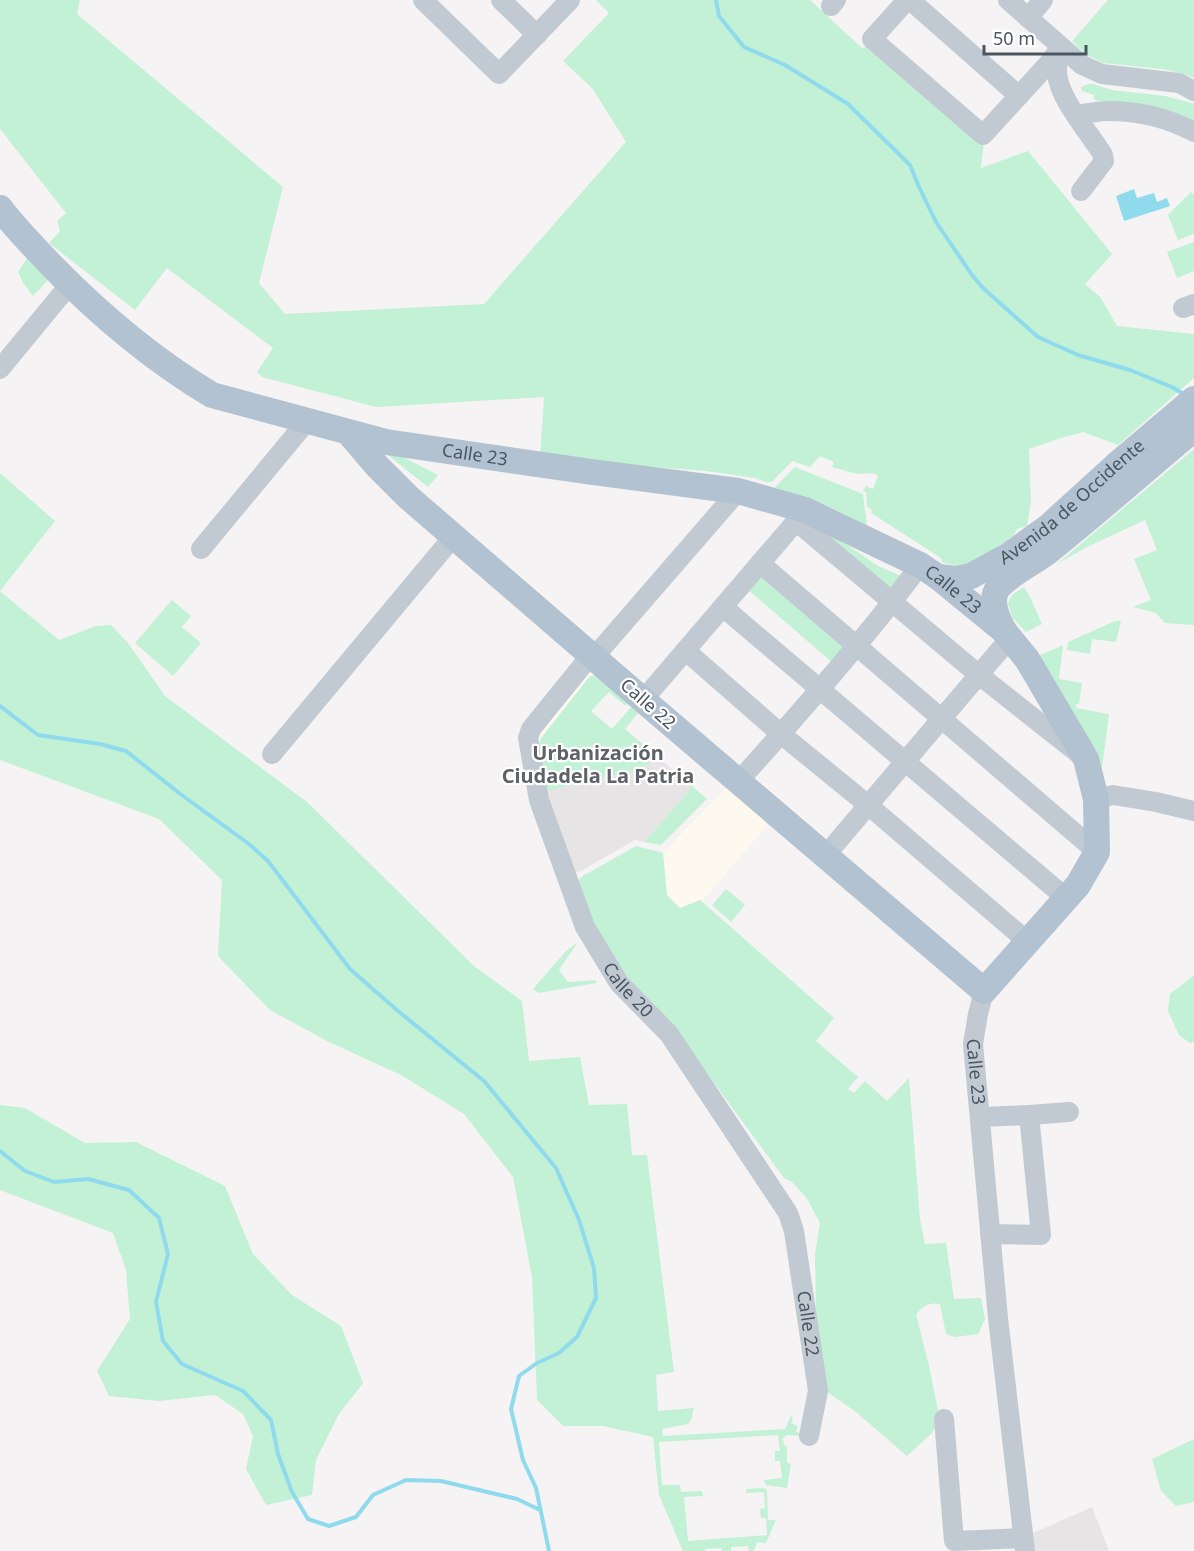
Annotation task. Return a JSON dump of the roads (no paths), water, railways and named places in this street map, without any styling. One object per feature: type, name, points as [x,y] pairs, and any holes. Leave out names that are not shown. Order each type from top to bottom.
[{"type":"main road","name":"Calle 23","points":[[0,208],[32,246],[70,285],[138,345],[212,395],[386,442],[738,491],[801,515],[929,571],[1007,634],[1027,659],[1086,759],[1096,799],[1097,852],[1078,885],[984,991]]},
{"type":"main road","name":"Avenida de Occidente","points":[[1007,634],[995,608],[997,588],[1040,559],[1073,532],[1151,450],[1194,399]]},
{"type":"main road","name":"Avenida de Occidente","points":[[929,571],[956,579],[971,576],[1006,557],[1151,450],[1194,429]]},
{"type":"main road","name":"Calle 22","points":[[348,432],[377,466],[453,537],[984,991]]},
{"type":"main road","points":[[377,466],[380,447],[386,442]]},
{"type":"street","points":[[423,0],[500,74],[570,0]]},
{"type":"street","points":[[501,0],[537,34]]},
{"type":"street","points":[[1019,96],[908,0],[872,39],[983,135],[1019,96],[1061,47]]},
{"type":"street","points":[[1008,0],[1082,65],[1102,74],[1179,83],[1194,91]]},
{"type":"street","points":[[1028,18],[1043,0]]},
{"type":"street","points":[[1061,47],[1056,70],[1061,88],[1099,148],[1104,161],[1081,191]]},
{"type":"street","points":[[1076,115],[1106,111],[1126,112],[1160,118],[1194,132]]},
{"type":"street","points":[[0,369],[70,285]]},
{"type":"street","points":[[201,549],[307,421]]},
{"type":"street","points":[[591,655],[603,648],[738,491]]},
{"type":"street","points":[[643,700],[801,515],[893,602],[978,675],[1086,759]]},
{"type":"street","points":[[272,754],[453,537]]},
{"type":"street","points":[[760,563],[1097,852]]},
{"type":"street","points":[[739,782],[893,602],[929,571]]},
{"type":"street","points":[[723,607],[1066,898]]},
{"type":"street","points":[[825,856],[978,675],[1007,634]]},
{"type":"street","points":[[686,651],[1028,942]]},
{"type":"street","name":"Calle 20","points":[[591,655],[531,729],[528,738],[539,800],[585,927],[619,983],[669,1034],[788,1213]]},
{"type":"street","points":[[1096,799],[1113,795],[1194,811]]},
{"type":"street","name":"Calle 23","points":[[984,991],[973,1044],[998,1318],[1024,1545]]},
{"type":"street","points":[[980,1117],[1069,1112]]},
{"type":"street","points":[[990,1234],[1041,1235],[1029,1115]]},
{"type":"street","name":"Calle 22","points":[[788,1213],[794,1231],[818,1391],[809,1436]]},
{"type":"street","points":[[944,1419],[954,1541],[1024,1545]]},
{"type":"water","points":[[1134,189],[1137,198],[1154,193],[1157,202],[1167,198],[1170,206],[1124,221],[1116,196]]},
{"type":"waterway","points":[[716,0],[719,16],[744,47],[785,65],[848,104],[910,165],[936,222],[972,275],[984,289],[1038,337],[1078,355],[1130,370],[1172,387],[1185,395]]},
{"type":"waterway","points":[[0,706],[38,735],[100,744],[126,751],[249,844],[268,861],[350,969],[484,1081],[556,1168],[579,1220],[594,1268],[596,1298],[577,1337],[559,1353],[537,1363],[519,1376],[511,1409],[523,1460],[536,1488],[549,1551]]},
{"type":"waterway","points":[[0,1151],[25,1171],[54,1182],[88,1179],[129,1190],[159,1218],[168,1254],[156,1302],[163,1341],[182,1364],[243,1391],[271,1420],[278,1454],[292,1492],[308,1519],[329,1526],[356,1517],[373,1495],[406,1480],[441,1481],[517,1499],[540,1510]]},
{"type":"district","name":"Urbanización Ciudadela La Patria","points":[[598,764]]}]
